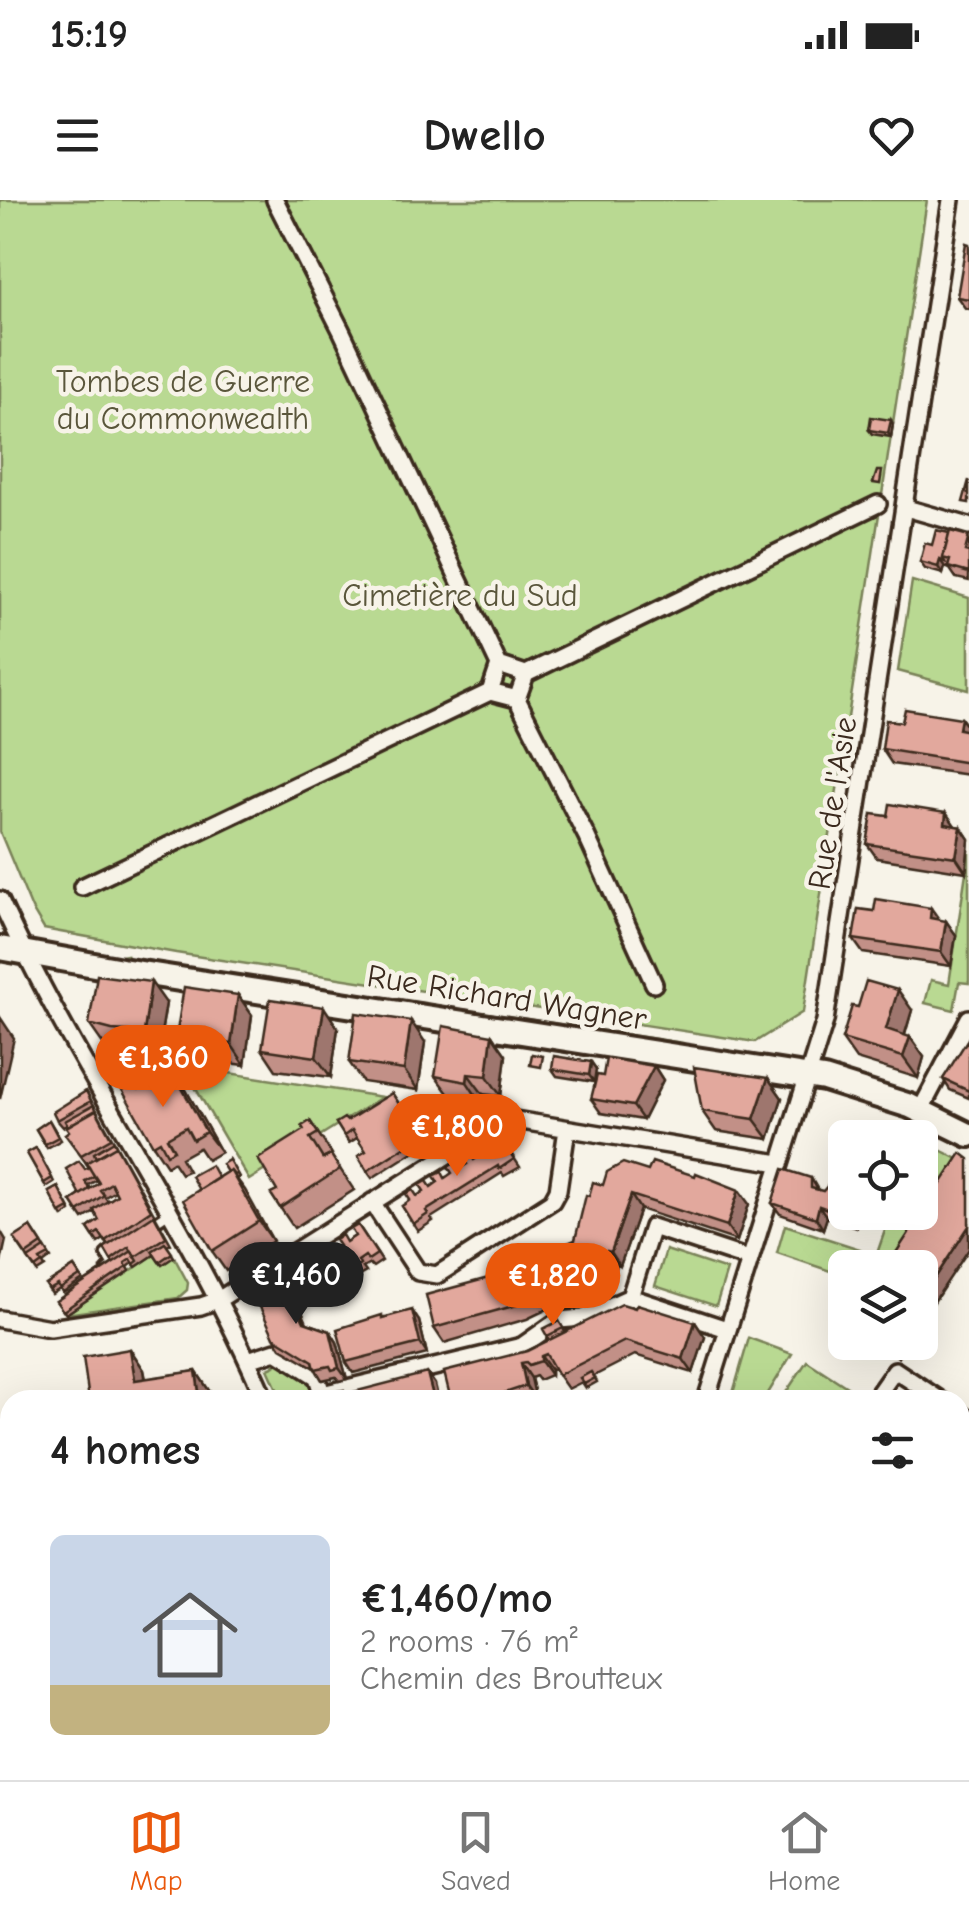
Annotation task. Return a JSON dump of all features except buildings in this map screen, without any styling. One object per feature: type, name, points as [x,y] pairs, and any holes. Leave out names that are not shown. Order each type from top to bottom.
[{"type":"street","points":[[275,200],[499,664],[490,692]]},
{"type":"street","name":"Rue de l'Asie","points":[[709,1390],[826,1021],[950,200]]},
{"type":"street","points":[[499,664],[526,674],[878,504]]},
{"type":"street","points":[[906,508],[969,526]]},
{"type":"street","points":[[526,674],[518,699],[654,984]]},
{"type":"street","points":[[82,888],[490,692],[518,699]]},
{"type":"street","points":[[0,900],[164,1216],[218,1300],[261,1390]]},
{"type":"street","name":"Rue Richard Wagner","points":[[0,948],[809,1076],[876,1094],[969,1134]]},
{"type":"street","points":[[920,1111],[969,1018]]},
{"type":"street","points":[[0,1319],[59,1328],[218,1300],[500,1122],[515,1120],[779,1163]]},
{"type":"street","points":[[372,1202],[418,1272],[438,1274],[552,1202],[558,1190],[566,1129]]},
{"type":"street","points":[[630,1296],[652,1227],[749,1259]]},
{"type":"street","points":[[522,1346],[559,1320],[583,1318],[630,1296],[726,1329]]},
{"type":"street","points":[[569,1337],[583,1318]]},
{"type":"street","points":[[350,1390],[522,1346],[550,1346]]},
{"type":"street","points":[[248,1360],[276,1351],[318,1377],[321,1390]]},
{"type":"street","points":[[881,1390],[894,1370],[925,1390]]},
{"type":"lane","points":[[96,1276],[113,1265],[106,1254],[122,1243]]},
{"type":"green space","name":"Cimetière du Sud","points":[[0,200],[927,200],[803,1012],[755,1042],[44,929],[0,832]]},
{"type":"green space","points":[[912,581],[969,598],[969,690],[898,671]]},
{"type":"green space","points":[[969,853],[969,983],[959,982],[954,1010],[925,1003],[931,980],[949,984]]},
{"type":"green space","points":[[127,955],[683,1043],[682,1048],[112,958]]},
{"type":"green space","points":[[165,1063],[382,1097],[249,1180],[192,1082],[163,1077]]},
{"type":"green space","points":[[938,1149],[968,1164],[938,1209]]},
{"type":"green space","points":[[785,1225],[860,1249],[828,1250],[828,1270],[777,1253]]},
{"type":"green space","points":[[885,1230],[924,1230],[911,1250],[878,1250]]},
{"type":"green space","points":[[666,1250],[727,1270],[716,1306],[655,1286]]},
{"type":"green space","points":[[154,1255],[174,1257],[188,1283],[187,1290],[178,1298],[66,1314]]},
{"type":"green space","points":[[749,1338],[792,1354],[770,1390],[734,1390]]},
{"type":"green space","points":[[272,1357],[314,1378],[317,1390],[277,1390],[268,1369],[275,1366]]},
{"type":"green space","points":[[807,1361],[852,1390],[788,1390]]},
{"type":"park label","name":"Tombes de Guerre du Commonwealth","points":[[183,400]]}]
